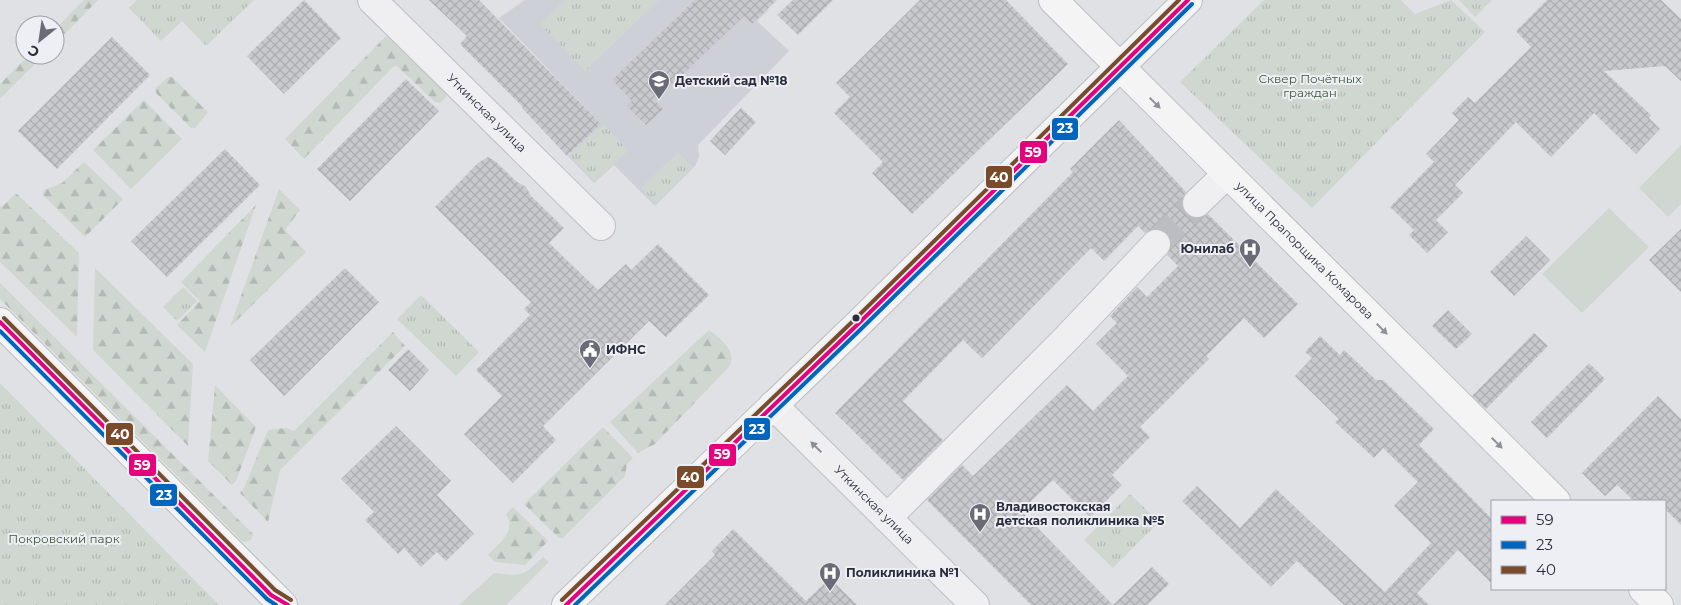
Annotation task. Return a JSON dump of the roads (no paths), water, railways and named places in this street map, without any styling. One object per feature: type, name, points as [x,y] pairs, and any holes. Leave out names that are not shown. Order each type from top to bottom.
[{"type":"main road","name":"улица Прапорщика Комарова","points":[[1053,0],[1555,500]]},
{"type":"main road","points":[[566,605],[1188,0]]},
{"type":"main road","points":[[0,322],[281,602]]},
{"type":"main road","points":[[1644,590],[1660,605]]},
{"type":"street","name":"Уткинская улица","points":[[372,0],[601,226]]},
{"type":"street","points":[[1197,203],[1227,174]]},
{"type":"street","points":[[886,518],[1067,338],[1156,244]]},
{"type":"street","name":"Уткинская улица","points":[[773,405],[975,605]]},
{"type":"tunnel","points":[[1156,244],[1197,203]]},
{"type":"place","name":"Детский сад №18","points":[[659,100]]},
{"type":"place","name":"Юнилаб","points":[[1250,268]]},
{"type":"place","name":"ИФНС","points":[[590,369]]},
{"type":"place","name":"Владивостокская детская поликлиника №5","points":[[980,533]]},
{"type":"place","name":"Поликлиника №1","points":[[830,592]]},
{"type":"park label","name":"Сквер Почётных граждан","points":[[1310,86]]},
{"type":"park label","name":"Покровский парк","points":[[64,539]]}]
